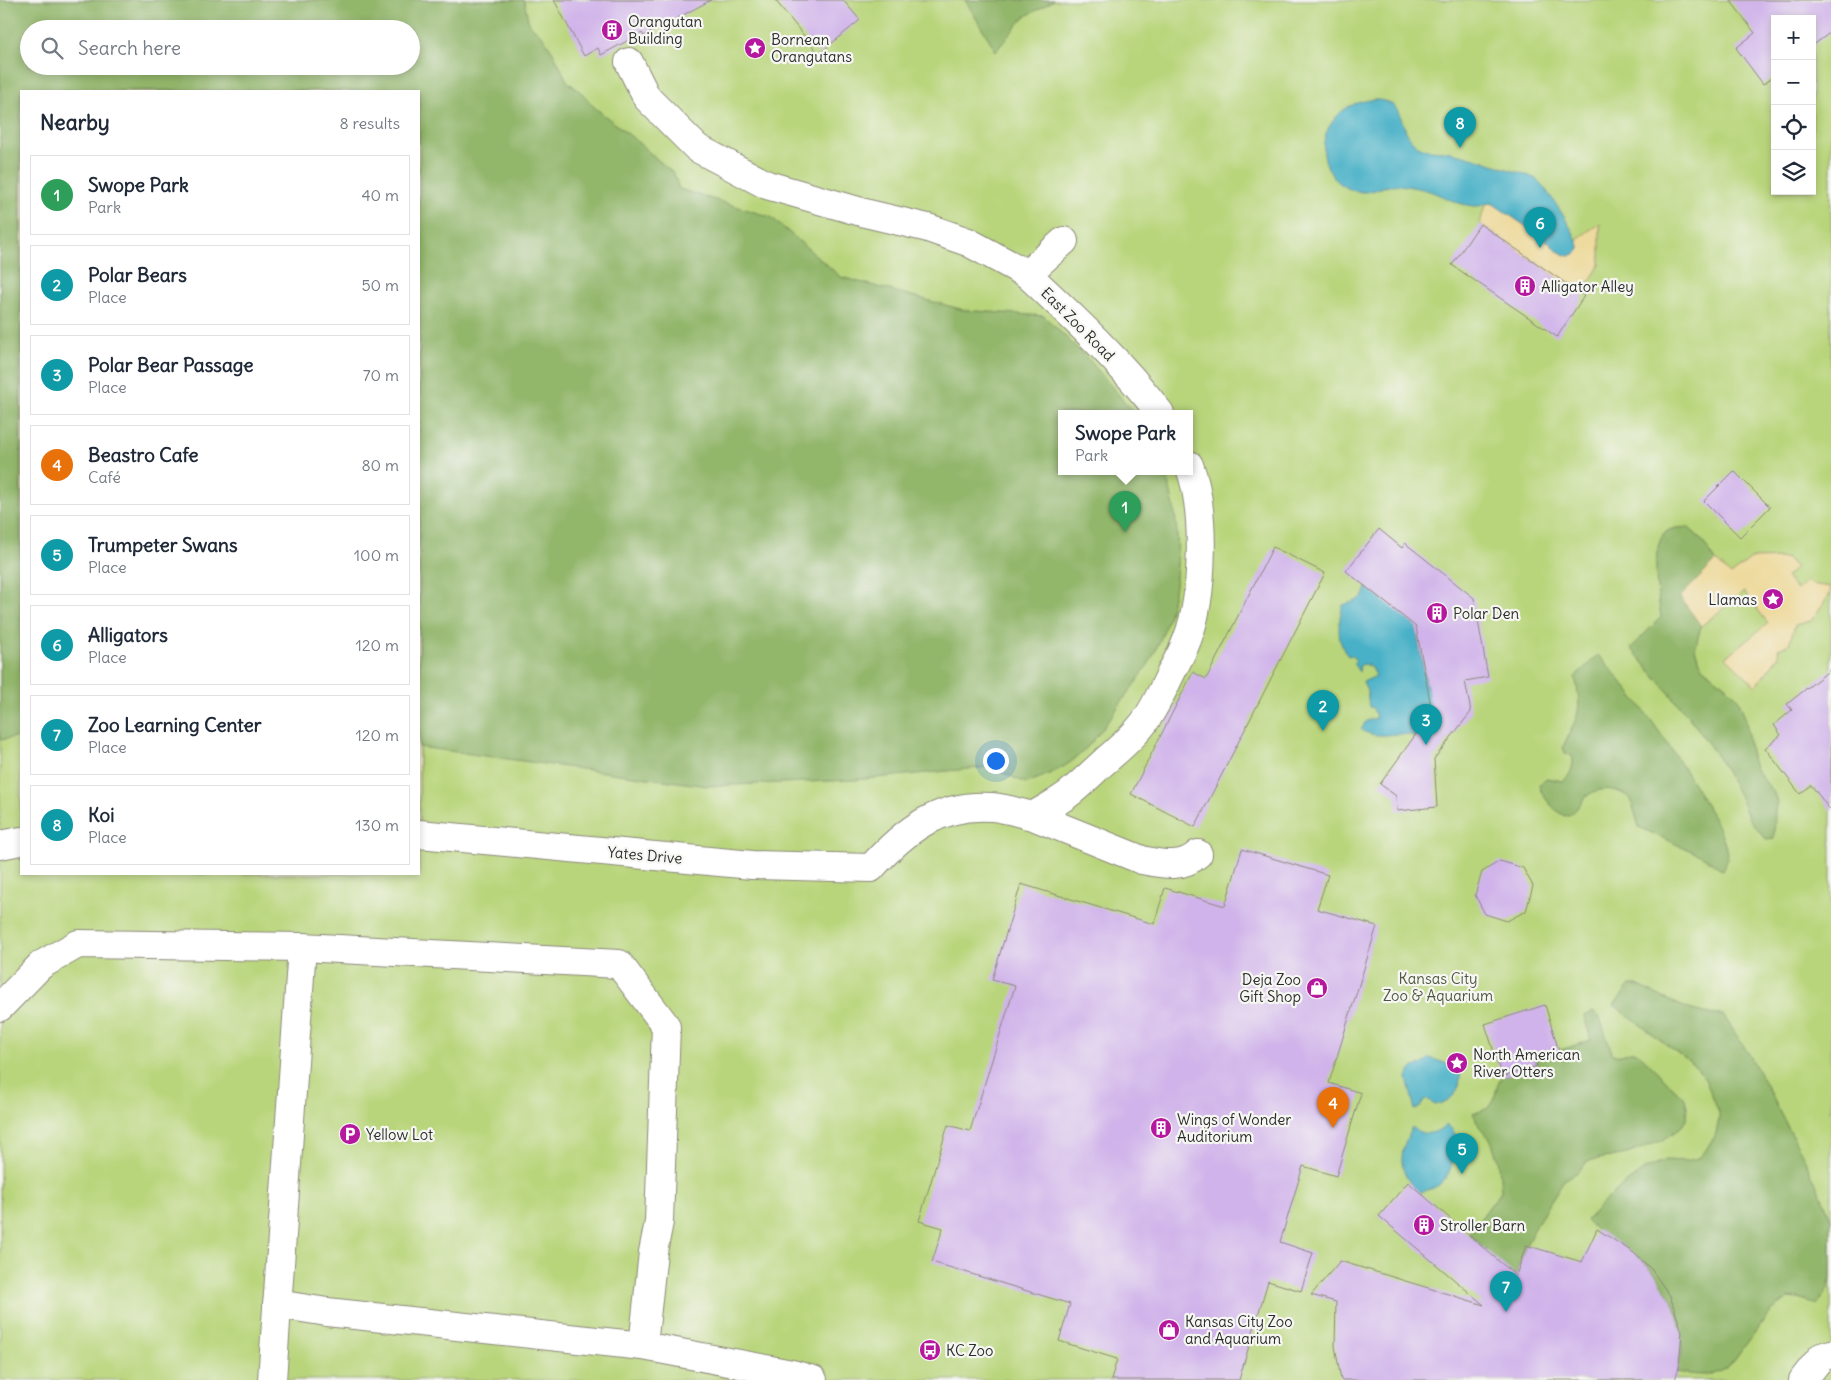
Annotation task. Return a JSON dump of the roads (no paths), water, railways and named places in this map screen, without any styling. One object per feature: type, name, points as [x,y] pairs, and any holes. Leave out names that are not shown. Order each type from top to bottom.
[{"type":"lane","name":"East Zoo Road","points":[[629,62],[646,98],[697,148],[767,185],[865,213],[928,228],[968,242],[1027,274],[1079,323],[1143,391],[1158,410]]},
{"type":"lane","points":[[1027,274],[1064,241]]},
{"type":"lane","points":[[1033,816],[1070,792],[1124,744],[1143,724],[1161,693],[1187,640],[1193,618],[1200,566],[1199,502],[1193,475]]},
{"type":"lane","name":"Yates Drive","points":[[420,834],[752,865],[871,868],[892,844],[920,824],[942,813],[968,807],[993,807],[1033,816]]},
{"type":"lane","points":[[1033,816],[1142,860],[1178,864],[1188,862],[1198,854]]},
{"type":"lane","points":[[0,845],[20,840]]},
{"type":"lane","points":[[0,1007],[41,965],[78,944],[302,947],[619,964],[666,1026],[659,1222],[653,1252],[642,1346]]},
{"type":"lane","points":[[272,1380],[302,947]]},
{"type":"lane","points":[[277,1304],[327,1312],[642,1346],[792,1374],[813,1380]]},
{"type":"lane","points":[[1804,1380],[1821,1357],[1831,1354]]},
{"type":"water","points":[[1370,100],[1383,101],[1392,105],[1398,111],[1408,135],[1413,142],[1422,148],[1468,156],[1526,174],[1536,179],[1547,191],[1574,234],[1578,243],[1578,251],[1570,256],[1556,250],[1538,231],[1527,227],[1492,203],[1479,206],[1469,205],[1455,202],[1419,188],[1400,185],[1390,185],[1362,192],[1351,190],[1342,185],[1329,170],[1325,160],[1324,139],[1328,129],[1340,113],[1356,103]]},
{"type":"water","points":[[1367,586],[1416,627],[1427,688],[1439,702],[1414,736],[1407,734],[1375,735],[1361,730],[1366,721],[1376,718],[1373,708],[1369,707],[1367,691],[1363,682],[1376,676],[1372,669],[1365,664],[1360,665],[1359,672],[1353,663],[1356,660],[1352,655],[1348,656],[1341,645],[1339,625],[1343,605],[1362,597]]},
{"type":"water","points":[[1430,1058],[1445,1063],[1452,1069],[1458,1067],[1460,1069],[1460,1082],[1452,1097],[1435,1105],[1426,1099],[1415,1110],[1407,1078],[1413,1067],[1422,1065]]},
{"type":"water","points":[[1447,1125],[1454,1133],[1457,1141],[1450,1171],[1438,1185],[1419,1192],[1406,1177],[1403,1169],[1402,1153],[1404,1145],[1412,1127],[1421,1132],[1430,1133]]},
{"type":"place","name":"Orangutan Building","points":[[612,30]]},
{"type":"place","name":"Bornean Orangutans","points":[[755,48]]},
{"type":"place","name":"Koi","points":[[1460,148]]},
{"type":"place","name":"Alligators","points":[[1540,248]]},
{"type":"place","name":"Alligator Alley","points":[[1525,286]]},
{"type":"place","name":"Swope Park","points":[[1125,532]]},
{"type":"place","name":"Llamas","points":[[1773,599]]},
{"type":"place","name":"Polar Den","points":[[1437,613]]},
{"type":"place","name":"Polar Bears","points":[[1323,731]]},
{"type":"place","name":"Polar Bear Passage","points":[[1426,745]]},
{"type":"place","name":"Deja Zoo Gift Shop","points":[[1317,988]]},
{"type":"place","name":"North American River Otters","points":[[1457,1063]]},
{"type":"place","name":"Wings of Wonder Auditorium","points":[[1161,1128]]},
{"type":"place","name":"Beastro Cafe","points":[[1333,1128]]},
{"type":"place","name":"Yellow Lot","points":[[350,1134]]},
{"type":"place","name":"Trumpeter Swans","points":[[1462,1174]]},
{"type":"place","name":"Stroller Barn","points":[[1424,1225]]},
{"type":"place","name":"Zoo Learning Center","points":[[1506,1312]]},
{"type":"place","name":"Kansas City Zoo and Aquarium","points":[[1169,1330]]},
{"type":"place","name":"KC Zoo","points":[[930,1350]]},
{"type":"park label","name":"Kansas City Zoo & Aquarium","points":[[1438,986]]}]
